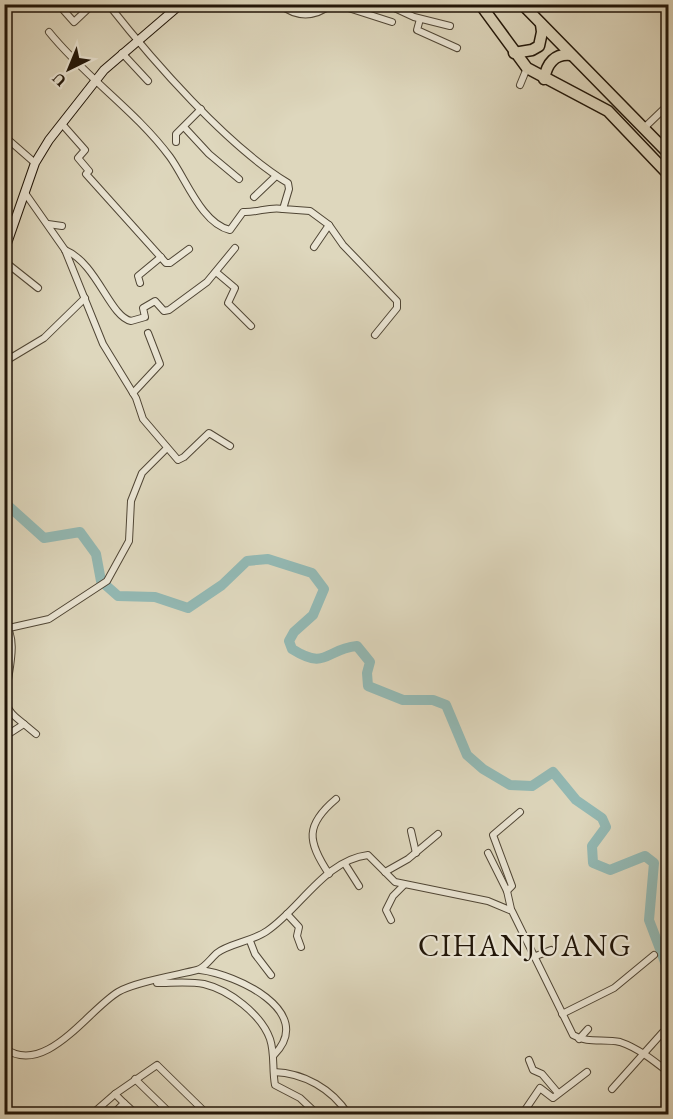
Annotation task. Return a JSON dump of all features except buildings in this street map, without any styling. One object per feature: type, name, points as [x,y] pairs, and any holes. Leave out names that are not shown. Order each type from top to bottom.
[{"type":"highway","points":[[480,4],[527,68],[608,111],[669,174]]},
{"type":"highway","points":[[522,4],[668,151]]},
{"type":"highway","points":[[514,53],[539,46],[543,32],[541,23]]},
{"type":"highway","points":[[544,79],[554,58],[571,55]]},
{"type":"main road","points":[[4,252],[8,231],[35,163],[62,124],[95,80],[122,52],[181,4]]},
{"type":"street","points":[[58,4],[74,21],[93,4]]},
{"type":"street","points":[[63,10],[69,4]]},
{"type":"street","points":[[108,4],[137,40],[201,109],[290,186],[283,209]]},
{"type":"street","points":[[279,4],[296,14],[308,15],[318,14],[334,4],[392,22]]},
{"type":"street","points":[[386,4],[420,19],[450,26]]},
{"type":"street","points":[[420,19],[417,30],[457,48]]},
{"type":"street","points":[[49,32],[95,80],[134,115],[169,155],[204,210],[218,225],[230,230],[243,212],[262,212],[276,207],[310,211],[329,225],[343,245],[398,304],[375,335]]},
{"type":"street","points":[[122,52],[148,81]]},
{"type":"street","points":[[520,85],[527,68]]},
{"type":"street","points":[[644,128],[669,105]]},
{"type":"street","points":[[176,142],[174,137],[201,109]]},
{"type":"street","points":[[62,124],[85,150],[78,158],[89,171],[86,174],[168,264],[189,249]]},
{"type":"street","points":[[184,127],[209,154],[239,180]]},
{"type":"street","points":[[4,136],[35,163]]},
{"type":"street","points":[[254,197],[276,176]]},
{"type":"street","points":[[25,193],[65,250],[104,344],[133,393],[143,419],[166,448],[181,460],[209,433],[230,446]]},
{"type":"street","points":[[48,224],[62,226]]},
{"type":"street","points":[[314,247],[329,225]]},
{"type":"street","points":[[65,250],[91,270],[116,312],[131,321],[145,317],[143,308],[155,301],[167,312],[198,290],[235,249]]},
{"type":"street","points":[[140,283],[138,276],[161,257]]},
{"type":"street","points":[[4,261],[38,288]]},
{"type":"street","points":[[216,272],[235,288],[228,303],[251,326]]},
{"type":"street","points":[[4,362],[44,338],[85,298]]},
{"type":"street","points":[[133,393],[160,364],[148,333]]},
{"type":"street","points":[[36,734],[9,710],[6,704],[11,665],[7,625],[49,619],[86,592],[105,584],[129,540],[131,501],[142,473],[166,448]]},
{"type":"street","points":[[4,737],[24,724]]},
{"type":"street","points":[[329,874],[316,853],[313,826],[317,816],[336,799]]},
{"type":"street","points":[[507,891],[512,886],[493,835],[520,812]]},
{"type":"street","points":[[411,831],[416,853]]},
{"type":"street","points":[[385,872],[416,853],[438,834]]},
{"type":"street","points":[[488,853],[507,891],[511,909],[536,956],[570,1032],[579,1039],[620,1042],[645,1054],[669,1072]]},
{"type":"street","points":[[200,970],[220,951],[250,941],[269,930],[329,874],[361,856],[370,855],[394,882],[488,901],[511,909]]},
{"type":"street","points":[[345,864],[359,886]]},
{"type":"street","points":[[391,920],[386,910],[393,896],[404,885]]},
{"type":"street","points":[[286,914],[299,927],[297,939],[301,947]]},
{"type":"street","points":[[250,941],[255,954],[271,975]]},
{"type":"street","points":[[536,956],[551,950]]},
{"type":"street","points":[[562,1014],[614,988],[654,956]]},
{"type":"street","points":[[4,1048],[20,1055],[42,1051],[66,1039],[119,992],[200,970],[224,975],[251,985],[276,1007],[284,1024],[285,1036],[281,1047],[274,1055]]},
{"type":"street","points":[[148,983],[202,984],[230,997],[259,1019],[269,1038],[274,1055],[275,1085],[300,1098],[317,1114]]},
{"type":"street","points":[[579,1039],[588,1029]]},
{"type":"street","points":[[612,1089],[663,1032]]},
{"type":"street","points":[[529,1060],[533,1070],[542,1074],[558,1093]]},
{"type":"street","points":[[92,1114],[135,1079],[159,1066],[207,1114]]},
{"type":"street","points":[[274,1072],[290,1072],[307,1078],[332,1096],[348,1114]]},
{"type":"street","points":[[524,1114],[540,1088],[551,1098],[587,1072]]},
{"type":"street","points":[[135,1079],[171,1114]]},
{"type":"street","points":[[115,1094],[136,1114]]},
{"type":"street","points":[[113,1114],[124,1103]]},
{"type":"waterway","points":[[4,502],[44,538],[80,532],[96,554],[101,581],[118,596],[155,597],[188,608],[222,585],[247,561],[268,559],[312,573],[324,589],[313,615],[294,632],[289,641],[292,649],[320,659],[357,646],[370,662],[367,673],[368,686],[403,700],[433,700],[446,705],[467,755],[483,769],[510,785],[532,786],[553,772],[576,800],[602,818],[606,827],[592,846],[593,863],[610,870],[645,856],[654,863],[649,920],[668,970]]},
{"type":"district","name":"CIHANJUANG","points":[[525,946]]}]
